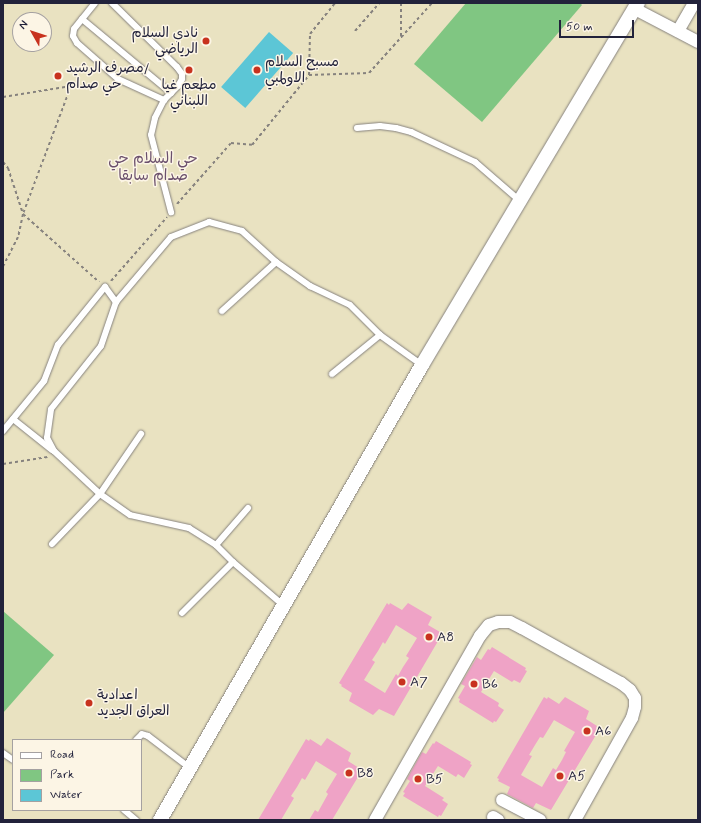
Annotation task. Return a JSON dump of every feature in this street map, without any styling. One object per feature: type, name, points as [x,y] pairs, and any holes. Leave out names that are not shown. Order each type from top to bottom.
[{"type":"street","points":[[678,31],[694,3]]},
{"type":"street","points":[[160,820],[422,365],[637,6],[698,42]]},
{"type":"street","points":[[374,820],[480,636],[489,625],[498,622],[510,622],[621,684],[630,690],[635,698],[635,707],[632,718],[575,820]]},
{"type":"street","points":[[502,800],[540,820]]},
{"type":"lane","points":[[94,3],[74,30],[73,36],[77,43],[118,79],[164,100]]},
{"type":"lane","points":[[112,3],[177,67],[182,79],[178,86],[164,100],[155,118],[151,135],[171,212]]},
{"type":"lane","points":[[82,19],[171,93]]},
{"type":"lane","points":[[357,128],[380,126],[411,132],[475,162],[520,200]]},
{"type":"lane","points":[[58,455],[47,438],[51,409],[101,346],[116,302],[171,237],[209,222],[242,232],[276,262],[310,286],[350,305],[380,335],[422,365]]},
{"type":"lane","points":[[222,311],[276,262]]},
{"type":"lane","points":[[3,431],[44,381],[58,345],[105,287],[116,302]]},
{"type":"lane","points":[[332,374],[380,335]]},
{"type":"lane","points":[[13,419],[58,455],[100,494],[130,515],[189,528],[216,545],[233,562],[283,605]]},
{"type":"lane","points":[[52,544],[100,494],[141,434]]},
{"type":"lane","points":[[216,545],[248,508]]},
{"type":"lane","points":[[182,613],[233,562]]},
{"type":"lane","points":[[137,739],[142,734],[148,736],[190,768]]},
{"type":"lane","points":[[3,753],[12,759]]},
{"type":"lane","points":[[125,811],[136,820]]},
{"type":"path","points":[[3,162],[8,168],[23,214],[105,287],[230,143],[252,145],[309,75],[310,34],[335,3]]},
{"type":"path","points":[[355,31],[379,3]]},
{"type":"path","points":[[401,3],[401,37]]},
{"type":"path","points":[[309,75],[369,73],[432,3]]},
{"type":"path","points":[[3,97],[71,86],[23,214],[18,237],[3,267]]},
{"type":"path","points":[[3,464],[58,455]]},
{"type":"green space","points":[[466,3],[580,3],[582,5],[482,122],[414,64]]},
{"type":"green space","points":[[3,611],[54,655],[3,713]]},
{"type":"water","name":"مسبح السلام الاولمبي","points":[[269,32],[293,53],[245,108],[221,87]]},
{"type":"building","points":[[387,603],[389,605],[390,603],[402,610],[408,603],[432,617],[428,625],[440,632],[439,634],[441,636],[394,716],[379,709],[373,715],[349,701],[352,693],[339,683]],"holes":[[[396,625],[417,638],[406,656],[409,658],[398,676],[396,674],[385,693],[364,680],[375,662],[372,660],[383,642],[385,644]]]},
{"type":"building","name":"B6","points":[[492,647],[526,668],[525,670],[527,671],[520,683],[514,680],[512,682],[494,671],[481,692],[499,703],[498,706],[504,710],[496,722],[494,721],[493,723],[459,702],[460,699],[458,698],[465,686],[461,684],[477,657],[481,660],[488,649],[490,650]]},
{"type":"building","points":[[544,697],[547,699],[548,697],[559,704],[565,697],[589,711],[586,719],[597,726],[596,728],[599,730],[551,810],[536,803],[533,808],[507,794],[510,787],[498,781],[499,779],[497,778]],"holes":[[[554,720],[575,732],[564,751],[566,752],[562,760],[556,770],[553,768],[542,787],[521,775],[532,756],[529,755],[540,737],[543,738]]]},
{"type":"building","name":"B8","points":[[327,738],[351,753],[348,761],[359,768],[358,770],[361,772],[332,820],[309,820],[315,810],[318,812],[328,794],[326,792],[337,774],[316,761],[305,780],[302,778],[291,796],[294,798],[281,820],[258,820],[306,739],[309,741],[310,739],[321,746]]},
{"type":"building","name":"B5","points":[[436,741],[471,762],[470,764],[472,765],[464,778],[458,774],[456,777],[438,766],[425,786],[444,798],[442,800],[448,804],[441,816],[439,815],[438,817],[403,796],[405,793],[403,792],[410,781],[407,779],[422,752],[426,754]]},
{"type":"place","name":"نادي السلام الرياضي","points":[[206,41]]},
{"type":"place","name":"مطعم غيا اللبناني","points":[[189,70]]},
{"type":"place","name":"مسبح السلام الاولمبي","points":[[257,70]]},
{"type":"place","name":"مصرف الرشيد/ حي صدام","points":[[58,76]]},
{"type":"place","name":"A8","points":[[429,637]]},
{"type":"place","name":"A7","points":[[402,682]]},
{"type":"place","name":"B6","points":[[474,684]]},
{"type":"place","name":"اعدادية العراق الجديد","points":[[89,703]]},
{"type":"place","name":"A6","points":[[587,731]]},
{"type":"place","name":"B8","points":[[349,773]]},
{"type":"place","name":"A5","points":[[560,776]]},
{"type":"place","name":"B5","points":[[418,779]]},
{"type":"district","name":"حي السلام حي صدام سابقا","points":[[153,168]]}]
